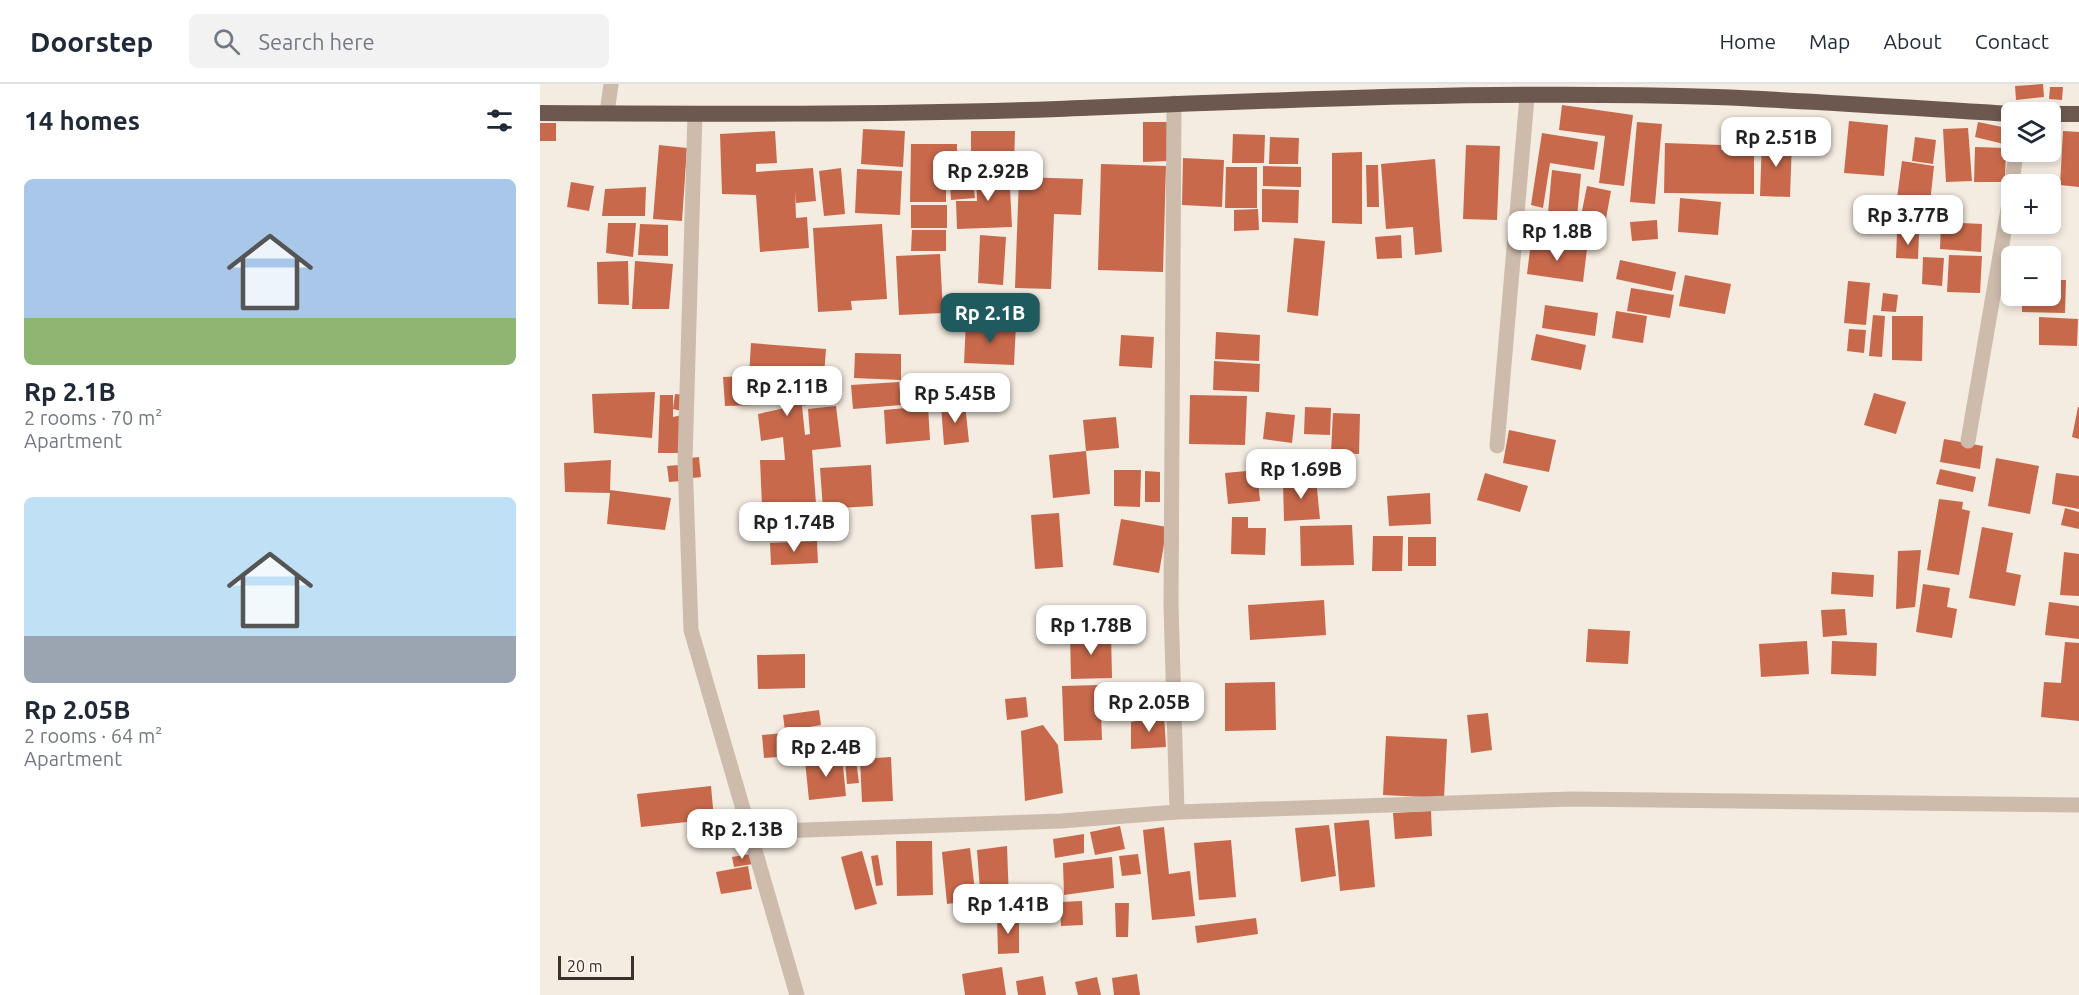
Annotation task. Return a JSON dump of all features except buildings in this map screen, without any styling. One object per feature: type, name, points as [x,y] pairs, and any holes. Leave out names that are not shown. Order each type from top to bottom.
[{"type":"highway","points":[[540,113],[695,114],[1054,109],[1174,103],[1527,97],[1716,97],[2001,113]]},
{"type":"highway","points":[[2061,114],[2079,114]]},
{"type":"street","points":[[607,113],[611,84]]},
{"type":"street","points":[[1497,446],[1527,97]]},
{"type":"street","points":[[1174,103],[1171,605],[1177,812]]},
{"type":"street","points":[[695,114],[685,460],[691,630],[797,995]]},
{"type":"street","points":[[1968,441],[2004,234]]},
{"type":"street","points":[[749,832],[1061,821],[1177,812],[1572,799],[2079,805]]}]
